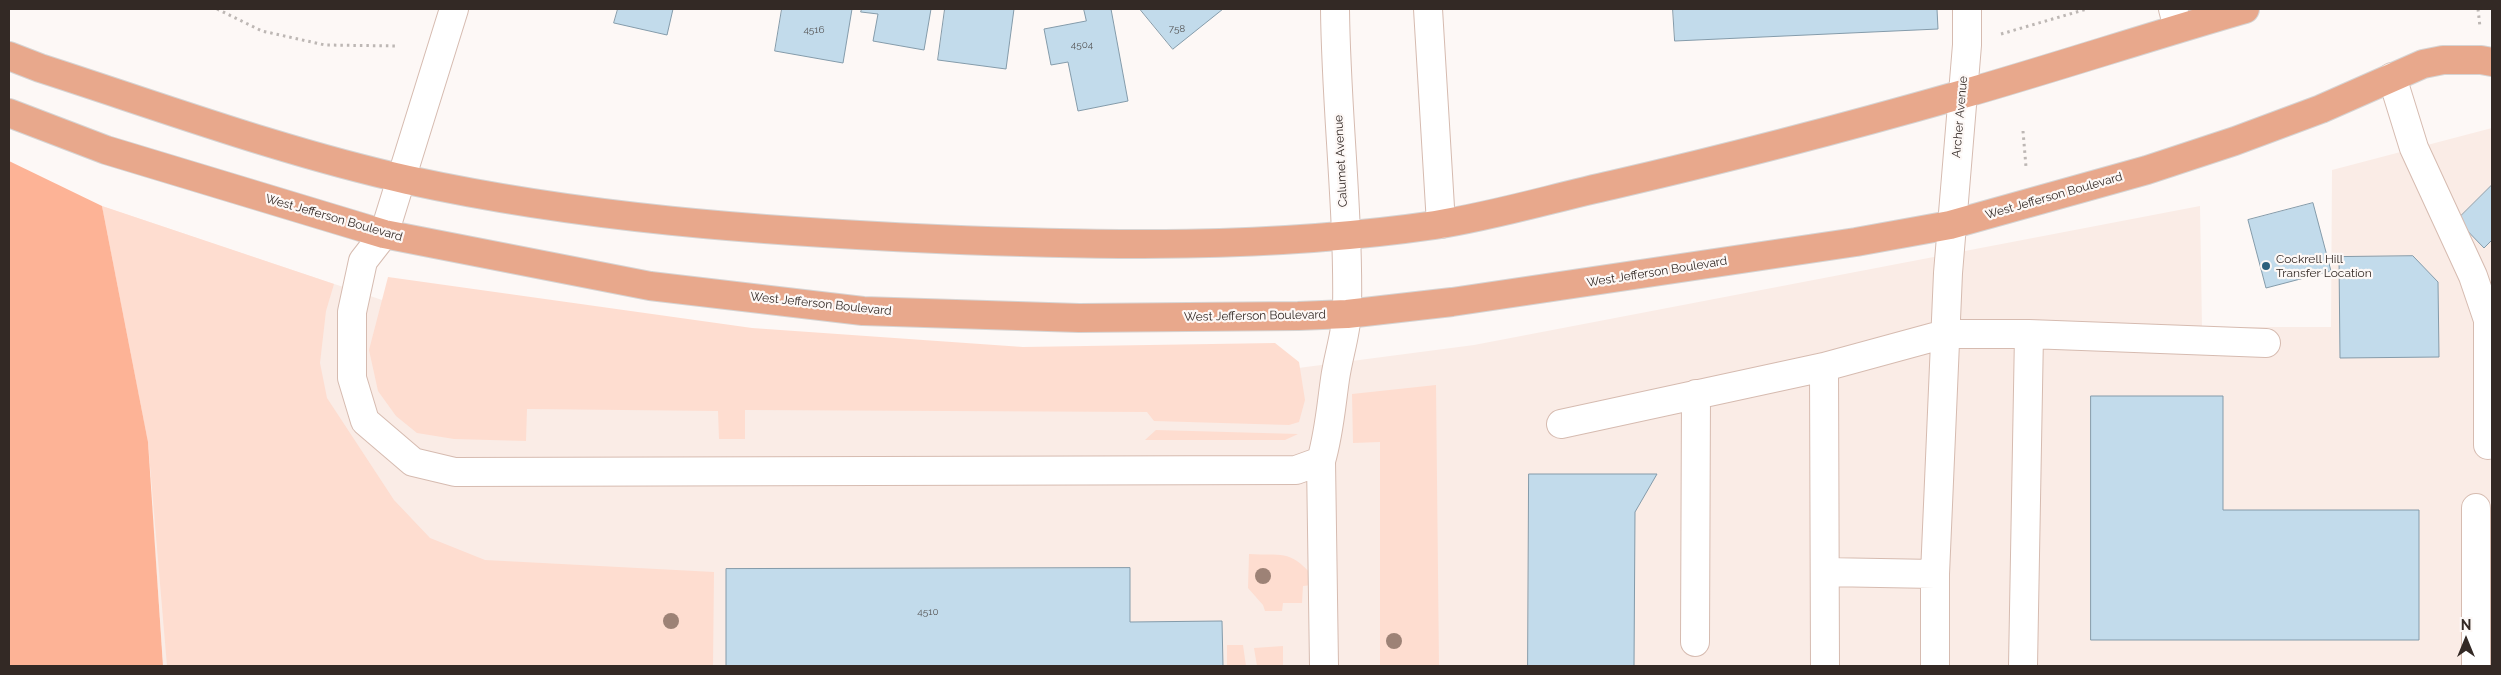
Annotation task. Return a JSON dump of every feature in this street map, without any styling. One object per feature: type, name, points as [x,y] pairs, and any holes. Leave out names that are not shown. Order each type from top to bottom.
[{"type":"main road","points":[[9,56],[40,68],[259,139],[401,178],[491,197],[586,213],[800,233],[1044,244],[1180,245],[1345,236],[1441,224],[1669,172],[1963,94],[2176,18],[2245,9]]},
{"type":"main road","name":"West Jefferson Boulevard","points":[[9,113],[106,150],[384,234],[650,286],[863,310],[1079,318],[1209,318],[1347,314],[1452,302],[1856,242],[1950,225],[2147,170],[2321,109],[2423,64],[2443,60],[2482,60],[2492,62]]},
{"type":"street","points":[[454,9],[384,234],[363,261],[352,312],[352,378],[365,421],[413,462],[455,472],[1296,470],[1321,461]]},
{"type":"street","name":"Calumet Avenue","points":[[1324,666],[1321,461],[1328,439],[1335,379],[1347,314],[1345,236],[1335,70],[1335,9]]},
{"type":"street","points":[[1428,9],[1441,224]]},
{"type":"street","name":"Archer Avenue","points":[[1935,666],[1935,574],[1950,225],[1963,94],[1967,9]]},
{"type":"street","points":[[2392,77],[2414,148],[2473,276],[2490,320],[2488,445]]},
{"type":"street","points":[[1561,424],[1824,367],[1945,334],[2028,334],[2266,343]]},
{"type":"street","points":[[2023,666],[2028,334]]},
{"type":"street","points":[[1824,367],[1825,666]]},
{"type":"street","points":[[1695,642],[1696,394]]},
{"type":"street","points":[[2476,508],[2476,666]]},
{"type":"street","points":[[1825,572],[1935,574]]},
{"type":"path","points":[[218,9],[262,31],[325,45],[398,46]]},
{"type":"path","points":[[2001,34],[2088,9]]},
{"type":"path","points":[[2478,9],[2480,36]]},
{"type":"path","points":[[2023,130],[2026,167]]},
{"type":"shaded area","points":[[2492,128],[2492,666],[163,666],[148,442],[102,206],[391,303],[1283,370],[1474,345],[2200,206],[2202,327],[2331,327],[2332,170]]},
{"type":"shaded area","points":[[9,161],[102,206],[148,442],[163,666],[9,666]]},
{"type":"shaded area","points":[[102,206],[334,284],[326,311],[320,363],[327,398],[394,500],[430,538],[485,560],[714,572],[713,666],[167,666],[148,442]]},
{"type":"shaded area","points":[[388,277],[752,328],[1023,347],[1275,343],[1299,362],[1305,400],[1299,422],[1289,425],[1154,421],[1147,412],[745,410],[745,439],[719,439],[718,411],[527,409],[526,441],[454,439],[417,433],[396,416],[378,391],[369,350]]},
{"type":"shaded area","points":[[1436,385],[1439,666],[1380,666],[1380,442],[1353,443],[1352,394]]},
{"type":"shaded area","points":[[1156,430],[1298,434],[1285,440],[1145,440]]},
{"type":"shaded area","points":[[1249,554],[1290,557],[1304,567],[1312,575],[1312,585],[1303,586],[1302,603],[1283,603],[1282,611],[1265,611],[1263,605],[1248,588]]},
{"type":"shaded area","points":[[1227,645],[1243,645],[1246,666],[1227,666]]},
{"type":"shaded area","points":[[1283,646],[1283,666],[1257,666],[1254,648]]},
{"type":"building","points":[[618,9],[673,9],[667,35],[614,23]]},
{"type":"building","points":[[782,9],[852,9],[843,63],[775,51]]},
{"type":"building","points":[[862,9],[931,9],[924,50],[873,41],[878,14],[861,12]]},
{"type":"building","points":[[945,9],[1014,9],[1006,69],[938,60]]},
{"type":"building","points":[[1084,9],[1111,9],[1128,101],[1078,111],[1068,62],[1051,65],[1044,29],[1086,21]]},
{"type":"building","points":[[1140,9],[1223,9],[1173,49]]},
{"type":"building","points":[[1673,9],[1937,9],[1938,29],[1675,41]]},
{"type":"building","points":[[2492,185],[2492,240],[2484,248],[2457,220]]},
{"type":"building","points":[[2313,203],[2331,271],[2266,288],[2248,220]]},
{"type":"building","points":[[2413,256],[2438,282],[2439,357],[2340,358],[2339,257]]},
{"type":"building","points":[[2091,396],[2223,396],[2223,510],[2419,510],[2419,640],[2091,640]]},
{"type":"building","points":[[1529,474],[1657,474],[1635,512],[1634,666],[1528,666]]},
{"type":"building","points":[[1130,568],[1130,622],[1222,621],[1223,666],[726,666],[726,569]]},
{"type":"place","name":"Cockrell Hill Transfer Location","points":[[2266,266]]}]
